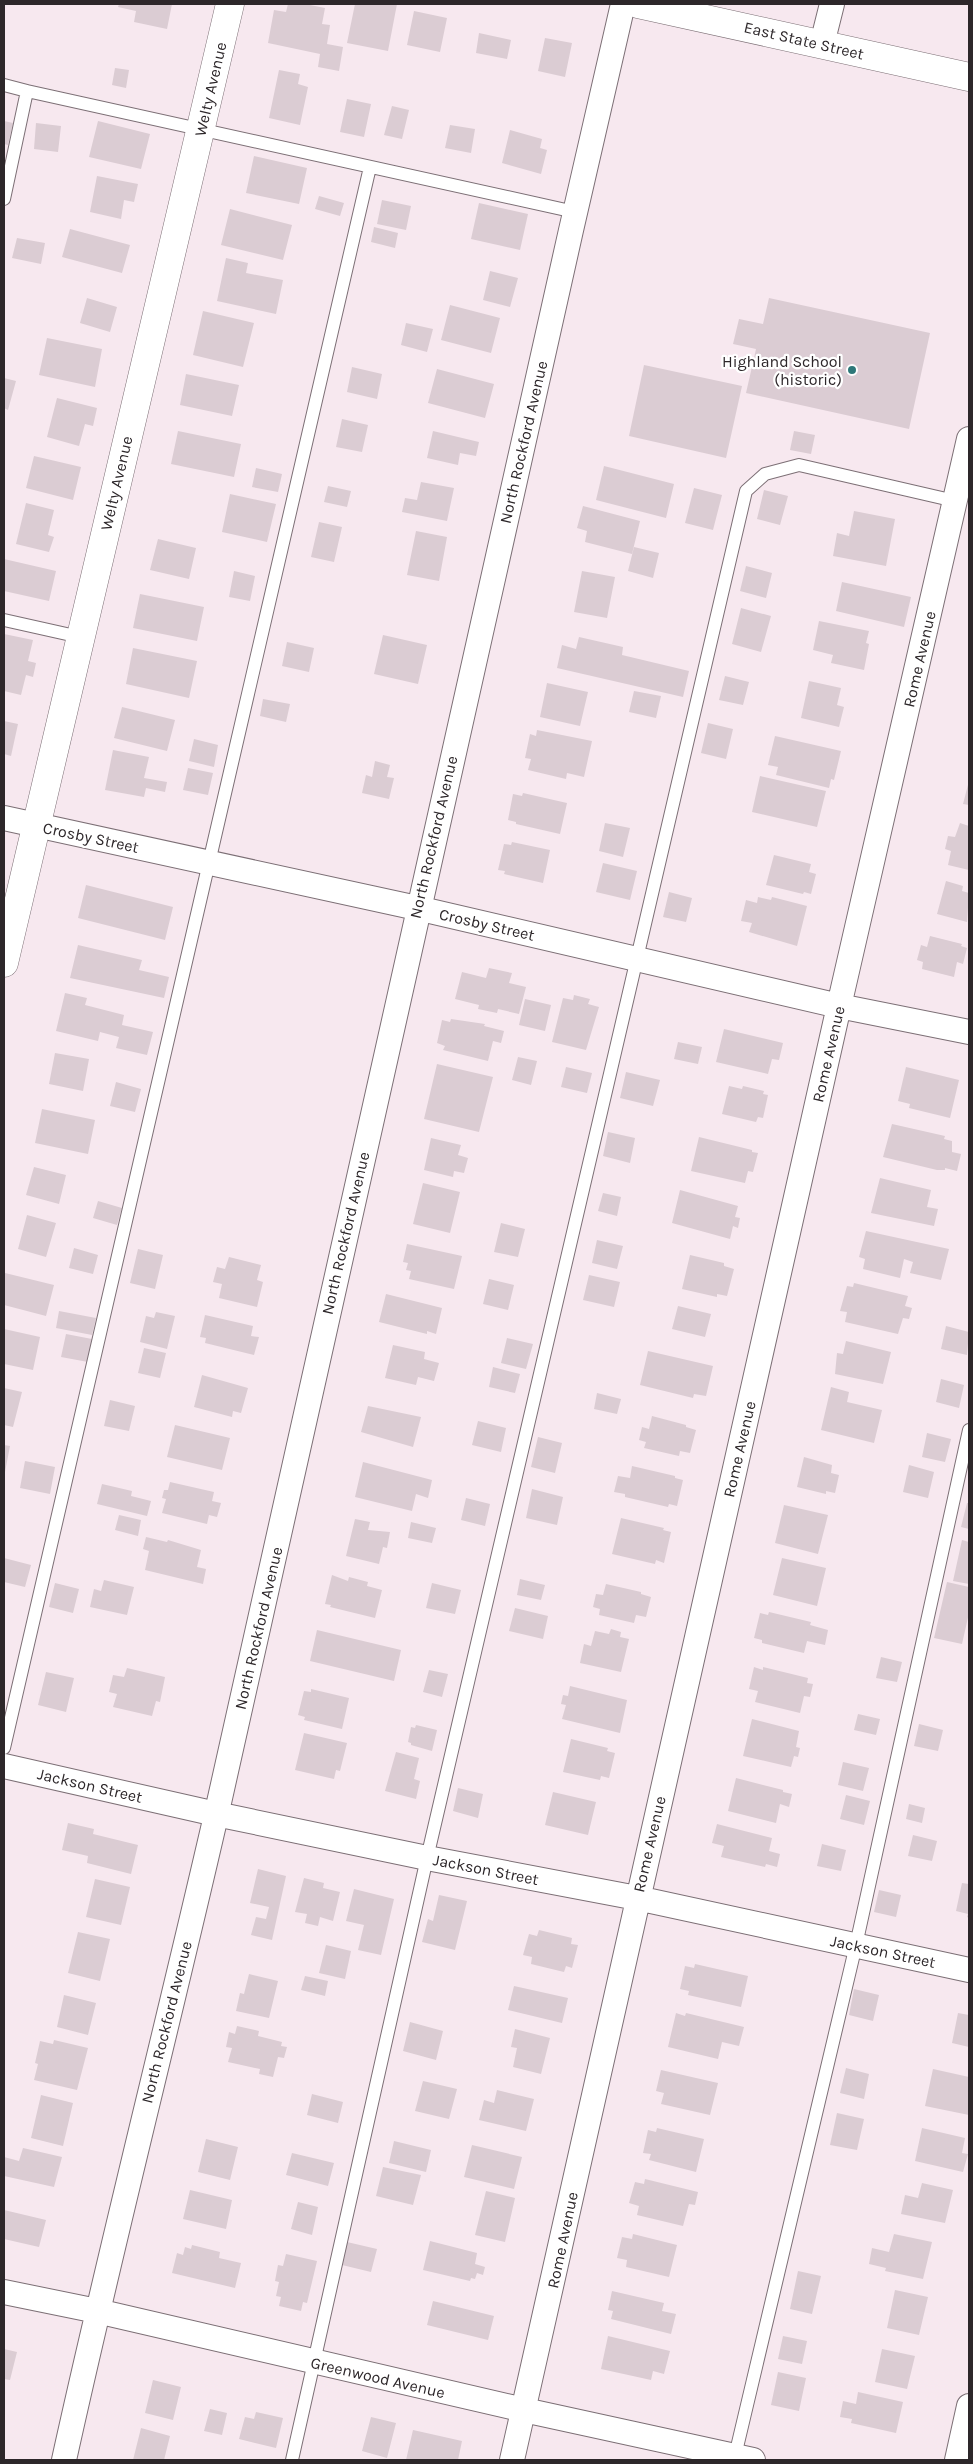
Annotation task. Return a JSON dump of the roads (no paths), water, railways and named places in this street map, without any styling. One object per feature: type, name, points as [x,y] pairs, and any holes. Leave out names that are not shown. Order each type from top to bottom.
[{"type":"street","name":"Welty Avenue","points":[[4,963],[230,4]]},
{"type":"street","name":"North Rockford Avenue","points":[[64,2460],[97,2311],[216,1814],[417,908],[623,4]]},
{"type":"street","name":"East State Street","points":[[638,4],[969,77]]},
{"type":"street","points":[[822,44],[832,4]]},
{"type":"street","name":"Rome Avenue","points":[[512,2460],[637,1898],[969,439]]},
{"type":"street","name":"Crosby Street","points":[[4,818],[417,908],[839,1006],[969,1032]]},
{"type":"street","name":"Jackson Street","points":[[4,1766],[216,1814],[427,1858],[637,1898],[969,1970]]},
{"type":"street","name":"Greenwood Avenue","points":[[4,2292],[97,2311],[741,2459]]},
{"type":"street","points":[[958,2460],[969,2406]]},
{"type":"lane","points":[[4,85],[575,212]]},
{"type":"lane","points":[[4,199],[27,91]]},
{"type":"lane","points":[[4,1748],[370,167]]},
{"type":"lane","points":[[292,2460],[427,1858],[746,491],[764,474],[799,465],[955,501]]},
{"type":"lane","points":[[4,620],[80,638]]},
{"type":"lane","points":[[741,2459],[969,1430]]},
{"type":"place","name":"Highland School (historic)","points":[[852,370]]}]
